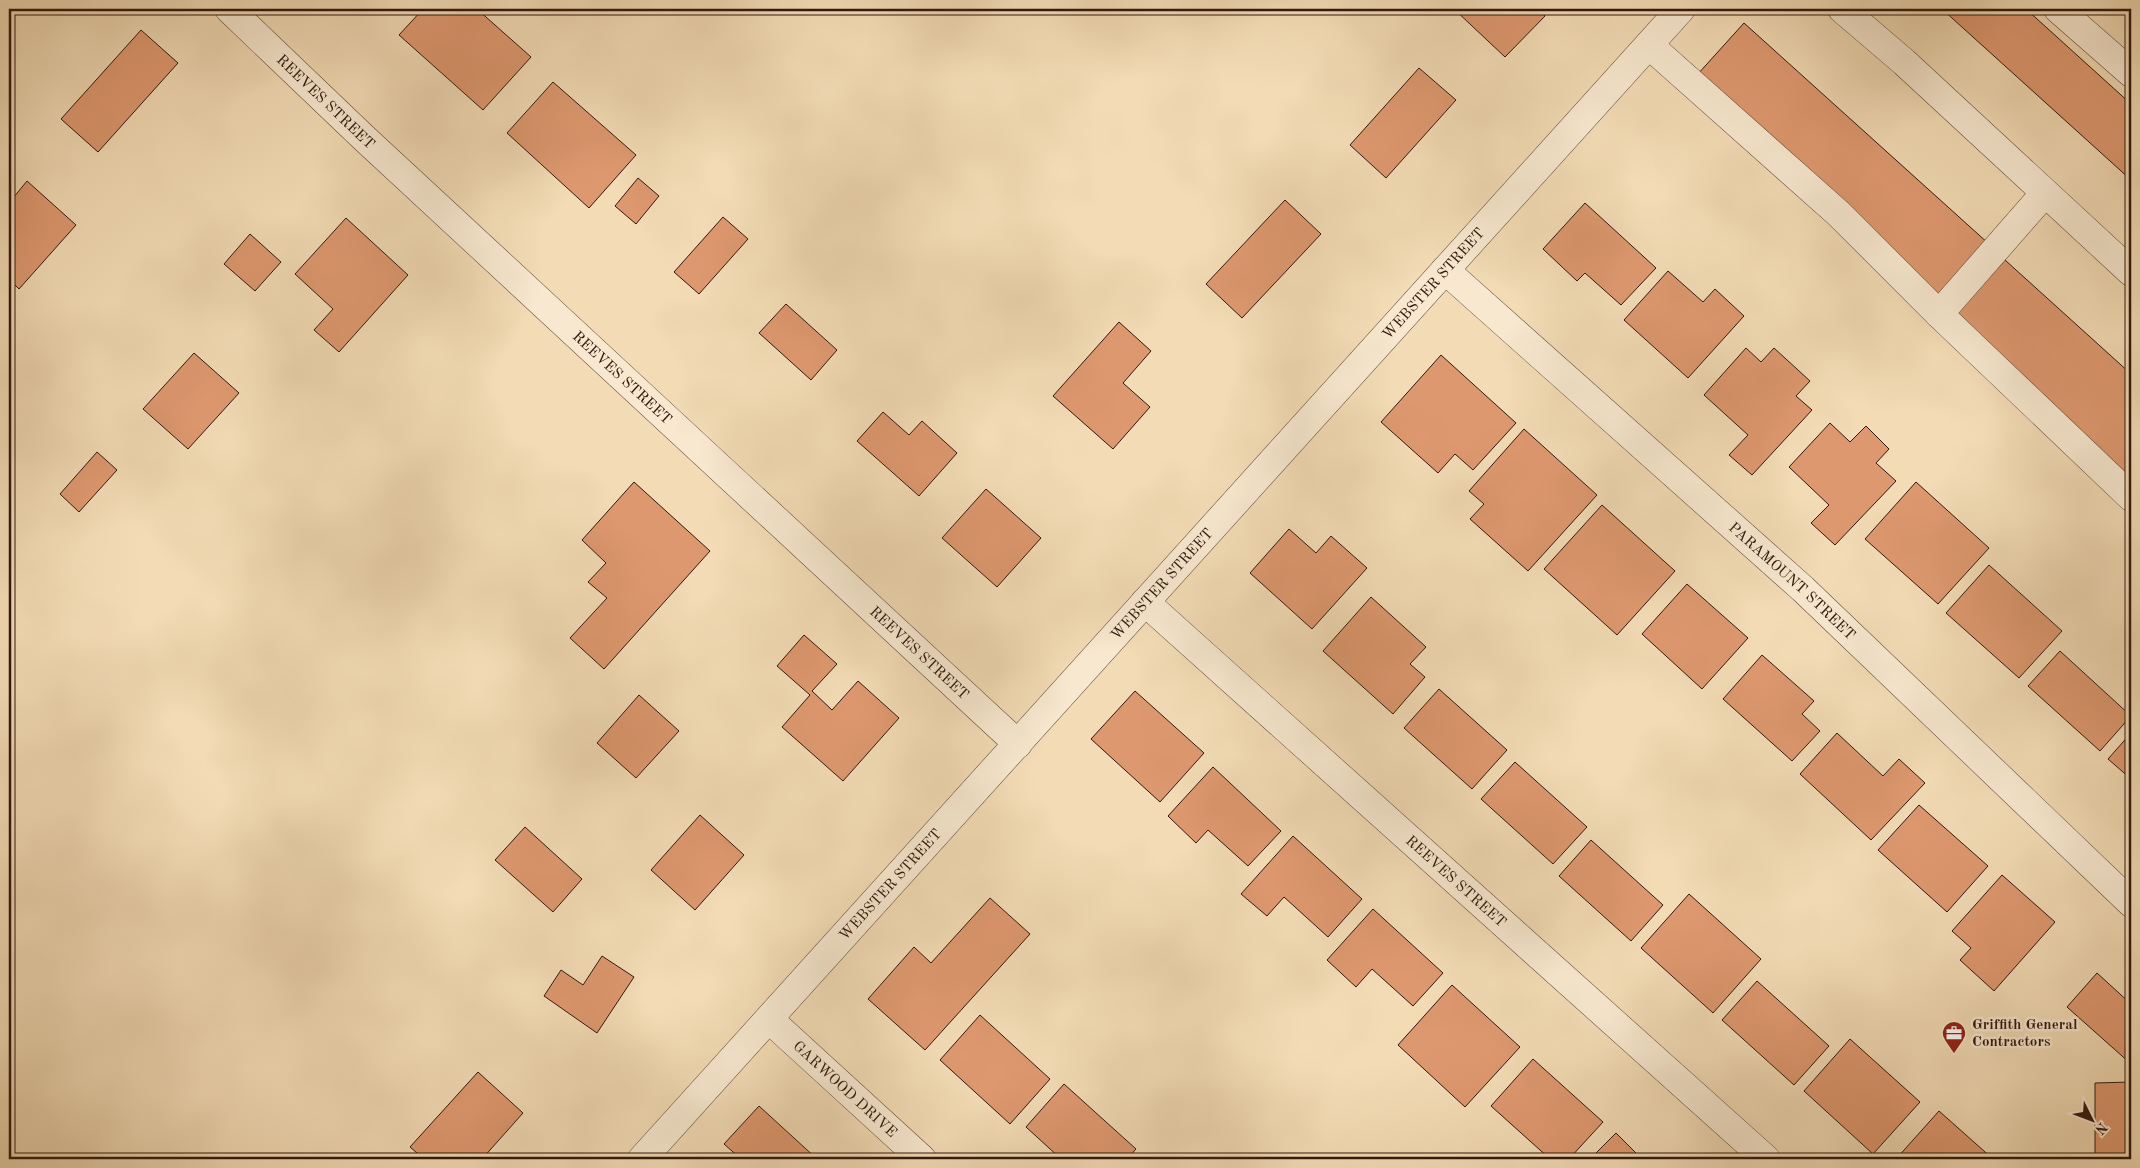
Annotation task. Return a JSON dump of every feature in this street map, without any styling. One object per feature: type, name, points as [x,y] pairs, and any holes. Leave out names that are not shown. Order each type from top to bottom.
[{"type":"street","name":"REEVES STREET","points":[[229,9],[364,138],[1018,744]]},
{"type":"street","name":"WEBSTER STREET","points":[[642,1159],[770,1020],[1681,9]]},
{"type":"street","points":[[1842,9],[1904,62],[2131,272]]},
{"type":"street","points":[[2058,9],[2131,73]]},
{"type":"street","points":[[1649,45],[1839,214],[1939,314],[2131,497]]},
{"type":"street","points":[[1939,314],[2045,193]]},
{"type":"street","name":"PARAMOUNT STREET","points":[[1445,270],[1803,589],[2131,903]]},
{"type":"street","name":"REEVES STREET","points":[[1145,602],[1766,1159]]},
{"type":"street","name":"GARWOOD DRIVE","points":[[770,1020],[922,1159]]},
{"type":"building","points":[[423,9],[477,9],[531,57],[483,110],[399,35]]},
{"type":"building","points":[[1454,9],[1537,9],[1545,16],[1505,57]]},
{"type":"building","points":[[1942,9],[2026,9],[2131,104],[2131,180]]},
{"type":"building","points":[[1744,23],[1989,244],[1941,296],[1697,75]]},
{"type":"building","points":[[141,30],[178,63],[98,152],[61,119]]},
{"type":"building","points":[[1419,68],[1456,100],[1386,178],[1350,145]]},
{"type":"building","points":[[553,82],[636,155],[589,208],[507,133]]},
{"type":"building","points":[[638,178],[659,196],[636,224],[615,206]]},
{"type":"building","points":[[27,181],[76,225],[19,289],[9,279],[9,203]]},
{"type":"building","points":[[1285,200],[1321,234],[1242,318],[1206,284]]},
{"type":"building","points":[[1585,203],[1656,268],[1621,305],[1585,273],[1577,281],[1543,249]]},
{"type":"building","points":[[723,217],[748,239],[699,294],[674,272]]},
{"type":"building","points":[[346,218],[408,275],[339,352],[314,330],[333,309],[295,274]]},
{"type":"building","points":[[250,234],[281,262],[255,291],[224,264]]},
{"type":"building","points":[[2005,260],[2131,374],[2131,480],[1952,318]]},
{"type":"building","points":[[1668,271],[1703,302],[1715,289],[1744,316],[1688,378],[1624,320]]},
{"type":"building","points":[[786,304],[837,350],[811,380],[759,333]]},
{"type":"building","points":[[1119,322],[1151,351],[1123,383],[1150,407],[1113,449],[1053,396]]},
{"type":"building","points":[[1746,348],[1761,362],[1774,348],[1810,381],[1796,396],[1812,410],[1752,475],[1729,455],[1748,435],[1704,395]]},
{"type":"building","points":[[194,353],[239,393],[188,449],[143,409]]},
{"type":"building","points":[[1441,355],[1516,423],[1473,470],[1455,454],[1438,473],[1381,422]]},
{"type":"building","points":[[883,412],[909,435],[922,421],[957,453],[919,496],[857,441]]},
{"type":"building","points":[[1830,423],[1850,442],[1866,426],[1889,449],[1876,463],[1896,481],[1835,545],[1811,523],[1829,505],[1789,467]]},
{"type":"building","points":[[1524,429],[1597,495],[1528,571],[1470,519],[1484,504],[1469,491]]},
{"type":"building","points":[[97,452],[117,470],[79,512],[60,494]]},
{"type":"building","points":[[634,482],[710,551],[604,669],[570,638],[607,598],[588,582],[606,563],[582,540]]},
{"type":"building","points":[[1916,482],[1989,548],[1938,604],[1865,539]]},
{"type":"building","points":[[986,489],[1041,538],[997,587],[942,538]]},
{"type":"building","points":[[1602,505],[1675,571],[1617,635],[1544,569]]},
{"type":"building","points":[[1289,529],[1316,553],[1331,536],[1367,568],[1312,629],[1250,573]]},
{"type":"building","points":[[1989,565],[2062,631],[2019,678],[1946,613]]},
{"type":"building","points":[[1687,584],[1748,638],[1702,689],[1642,634]]},
{"type":"building","points":[[1371,597],[1426,647],[1410,664],[1425,677],[1393,714],[1323,651]]},
{"type":"building","points":[[804,635],[837,664],[812,691],[832,710],[858,681],[899,718],[843,781],[782,727],[810,695],[777,666]]},
{"type":"building","points":[[2060,651],[2131,716],[2100,751],[2028,686]]},
{"type":"building","points":[[1762,655],[1814,701],[1802,714],[1820,731],[1792,761],[1723,699]]},
{"type":"building","points":[[1439,689],[1507,750],[1472,789],[1404,728]]},
{"type":"building","points":[[1135,691],[1204,753],[1160,802],[1091,739]]},
{"type":"building","points":[[639,695],[679,731],[636,778],[597,743]]},
{"type":"building","points":[[1837,733],[1883,776],[1899,759],[1925,783],[1871,840],[1800,774]]},
{"type":"building","points":[[2131,733],[2131,779],[2108,759]]},
{"type":"building","points":[[1515,762],[1587,827],[1553,864],[1481,799]]},
{"type":"building","points":[[1213,767],[1281,831],[1248,866],[1208,830],[1196,843],[1168,816]]},
{"type":"building","points":[[1919,805],[1988,866],[1947,912],[1878,850]]},
{"type":"building","points":[[700,815],[744,855],[695,910],[651,870]]},
{"type":"building","points":[[525,827],[582,879],[553,912],[495,860]]},
{"type":"building","points":[[1293,836],[1362,899],[1328,937],[1284,897],[1267,916],[1241,894]]},
{"type":"building","points":[[1591,840],[1663,905],[1631,941],[1559,876]]},
{"type":"building","points":[[2002,875],[2055,922],[1994,991],[1960,960],[1971,948],[1952,931]]},
{"type":"building","points":[[1689,894],[1761,959],[1713,1013],[1641,948]]},
{"type":"building","points":[[990,898],[1030,934],[925,1050],[868,999],[914,947],[931,963]]},
{"type":"building","points":[[1373,909],[1443,973],[1413,1006],[1372,969],[1356,987],[1327,960]]},
{"type":"building","points":[[602,956],[634,977],[597,1033],[544,996],[561,970],[583,985]]},
{"type":"building","points":[[2097,973],[2131,1004],[2131,1064],[2067,1007]]},
{"type":"building","points":[[1757,981],[1829,1046],[1794,1085],[1722,1020]]},
{"type":"building","points":[[1452,985],[1520,1047],[1465,1107],[1398,1045]]},
{"type":"building","points":[[980,1015],[1050,1079],[1010,1124],[940,1060]]},
{"type":"building","points":[[1850,1039],[1920,1102],[1873,1154],[1804,1091]]},
{"type":"building","points":[[1533,1059],[1603,1122],[1569,1159],[1550,1159],[1491,1106]]},
{"type":"building","points":[[478,1072],[523,1113],[482,1159],[424,1159],[410,1147]]},
{"type":"building","points":[[2131,1082],[2131,1159],[2095,1159],[2095,1083]]},
{"type":"building","points":[[1064,1084],[1136,1149],[1127,1159],[1061,1159],[1026,1127]]},
{"type":"building","points":[[759,1106],[817,1159],[741,1159],[724,1144]]},
{"type":"building","points":[[1939,1111],[1993,1159],[1896,1159]]},
{"type":"building","points":[[1616,1133],[1642,1159],[1590,1159]]},
{"type":"place","name":"Griffith General Contractors","points":[[1954,1054]]}]
